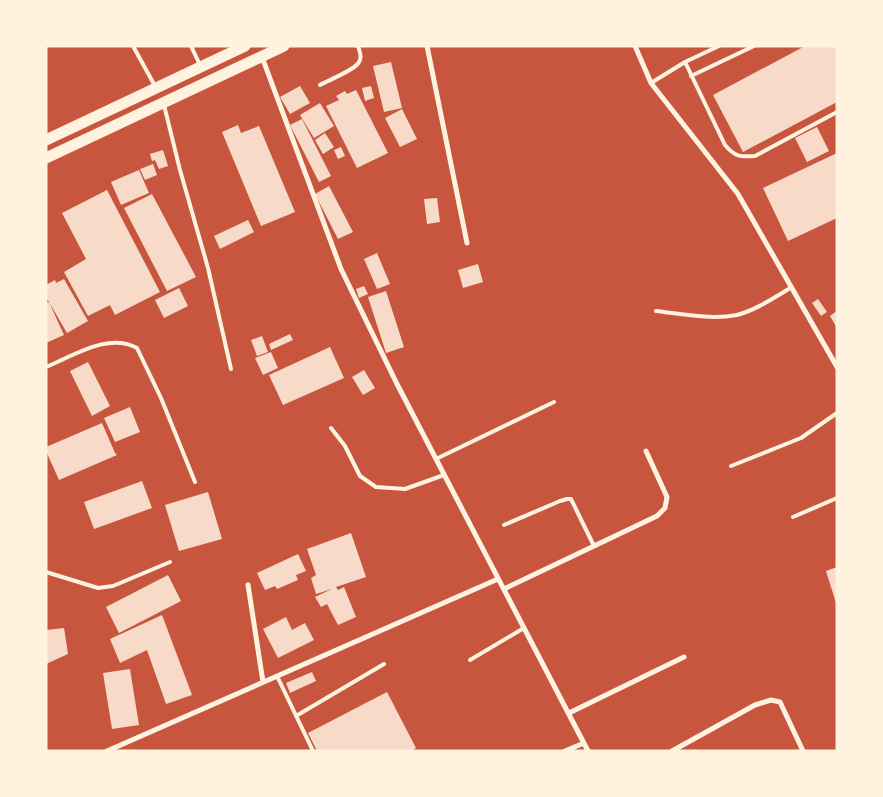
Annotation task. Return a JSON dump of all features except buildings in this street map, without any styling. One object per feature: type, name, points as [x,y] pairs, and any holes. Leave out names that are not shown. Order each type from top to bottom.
[{"type":"main road","points":[[46,140],[245,46]]},
{"type":"main road","points":[[46,158],[284,46]]},
{"type":"street","points":[[427,46],[467,243]]},
{"type":"street","points":[[634,46],[651,83],[738,194],[837,367]]},
{"type":"street","points":[[262,57],[341,269],[397,384],[588,751]]},
{"type":"street","points":[[504,589],[657,516],[665,508],[667,497],[646,451]]},
{"type":"street","points":[[107,751],[498,579]]},
{"type":"street","points":[[248,585],[263,682]]},
{"type":"street","points":[[569,713],[684,656]]},
{"type":"street","points":[[672,751],[755,705],[771,700],[780,702],[803,751]]},
{"type":"street","points":[[565,751],[584,743]]},
{"type":"lane","points":[[132,46],[156,88]]},
{"type":"lane","points":[[191,46],[201,67]]},
{"type":"lane","points":[[320,85],[356,66],[360,61],[361,54],[358,46]]},
{"type":"lane","points":[[651,83],[685,62],[719,46]]},
{"type":"lane","points":[[692,76],[754,46]]},
{"type":"lane","points":[[685,62],[725,146],[733,154],[744,157],[755,156],[837,112]]},
{"type":"lane","points":[[164,103],[182,178],[208,268],[231,369]]},
{"type":"lane","points":[[656,311],[713,317],[737,314],[753,309],[792,287]]},
{"type":"lane","points":[[46,367],[103,343],[123,342],[137,348],[161,398],[195,482]]},
{"type":"lane","points":[[436,459],[554,402]]},
{"type":"lane","points":[[731,466],[801,438],[837,413]]},
{"type":"lane","points":[[331,428],[345,446],[360,476],[376,486],[405,489],[444,475]]},
{"type":"lane","points":[[793,517],[837,498]]},
{"type":"lane","points":[[504,525],[567,499],[571,500],[594,546]]},
{"type":"lane","points":[[46,572],[98,588],[113,586],[170,562]]},
{"type":"lane","points":[[470,660],[524,628]]},
{"type":"lane","points":[[296,716],[384,664]]},
{"type":"lane","points":[[277,676],[313,751]]}]
